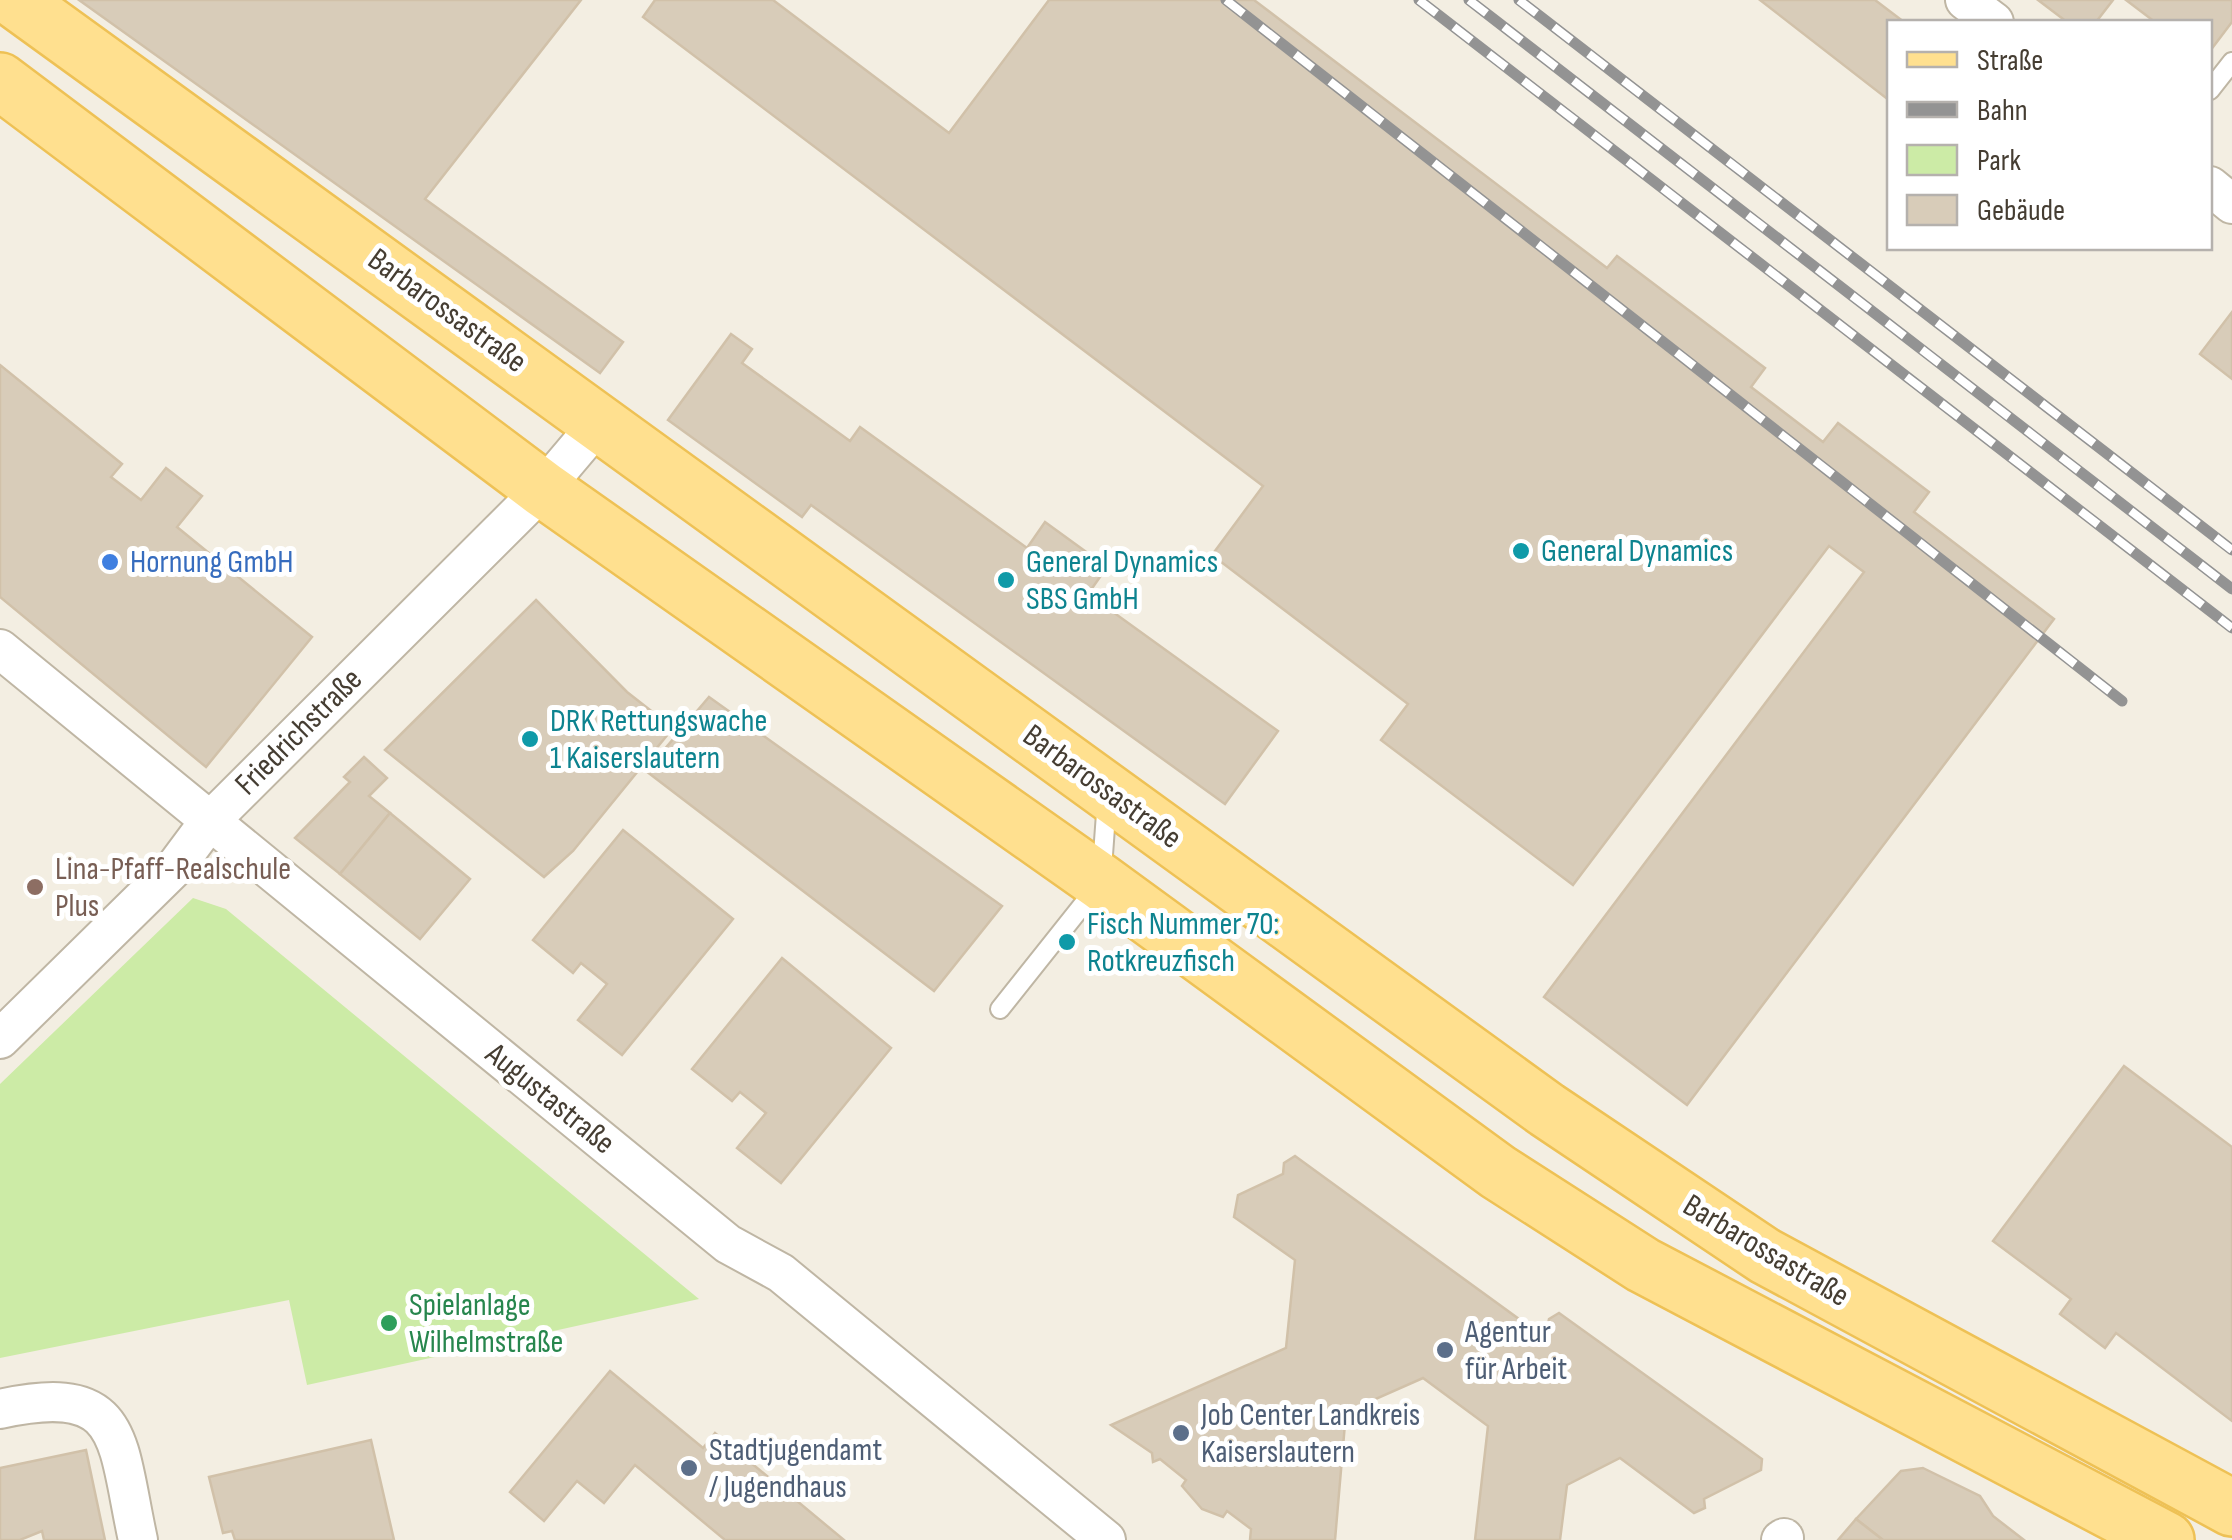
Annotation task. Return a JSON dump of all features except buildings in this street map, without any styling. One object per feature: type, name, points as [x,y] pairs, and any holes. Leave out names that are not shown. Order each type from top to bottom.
[{"type":"main road","name":"Barbarossastraße","points":[[15,0],[1532,1099],[1689,1207],[1765,1256],[2232,1508]]},
{"type":"main road","name":"Barbarossastraße","points":[[0,81],[543,488],[1100,882],[1498,1172],[1643,1264],[2166,1540]]},
{"type":"street","points":[[1965,0],[1991,20]]},
{"type":"street","points":[[2212,188],[2232,204]]},
{"type":"street","name":"Friedrichstraße","points":[[0,1039],[176,866],[208,823],[543,488],[598,424]]},
{"type":"street","name":"Augustastraße","points":[[0,649],[208,823],[728,1244],[781,1273],[1106,1540]]},
{"type":"street","points":[[0,1409],[36,1401],[78,1402],[102,1417],[115,1437],[138,1540]]},
{"type":"lane","points":[[2212,87],[2232,62]]},
{"type":"lane","points":[[1000,1009],[1100,882],[1107,790]]},
{"type":"green space","points":[[193,898],[226,909],[699,1299],[307,1385],[289,1300],[0,1358],[0,1084]]},
{"type":"railway","points":[[1226,0],[2122,701]]},
{"type":"railway","points":[[1419,0],[2232,628]]},
{"type":"railway","points":[[1469,0],[2232,589]]},
{"type":"railway","points":[[1519,0],[2232,550]]},
{"type":"place","name":"General Dynamics","points":[[1521,551]]},
{"type":"place","name":"Hornung GmbH","points":[[110,562]]},
{"type":"place","name":"General Dynamics SBS GmbH","points":[[1006,580]]},
{"type":"place","name":"DRK Rettungswache 1 Kaiserslautern","points":[[530,739]]},
{"type":"place","name":"Lina-Pfaff-Realschule Plus","points":[[35,887]]},
{"type":"place","name":"Fisch Nummer 70: Rotkreuzfisch","points":[[1067,942]]},
{"type":"place","name":"Spielanlage Wilhelmstraße","points":[[389,1323]]},
{"type":"place","name":"Agentur für Arbeit","points":[[1445,1350]]},
{"type":"place","name":"Job Center Landkreis Kaiserslautern","points":[[1181,1433]]},
{"type":"place","name":"Stadtjugendamt / Jugendhaus","points":[[689,1468]]}]
